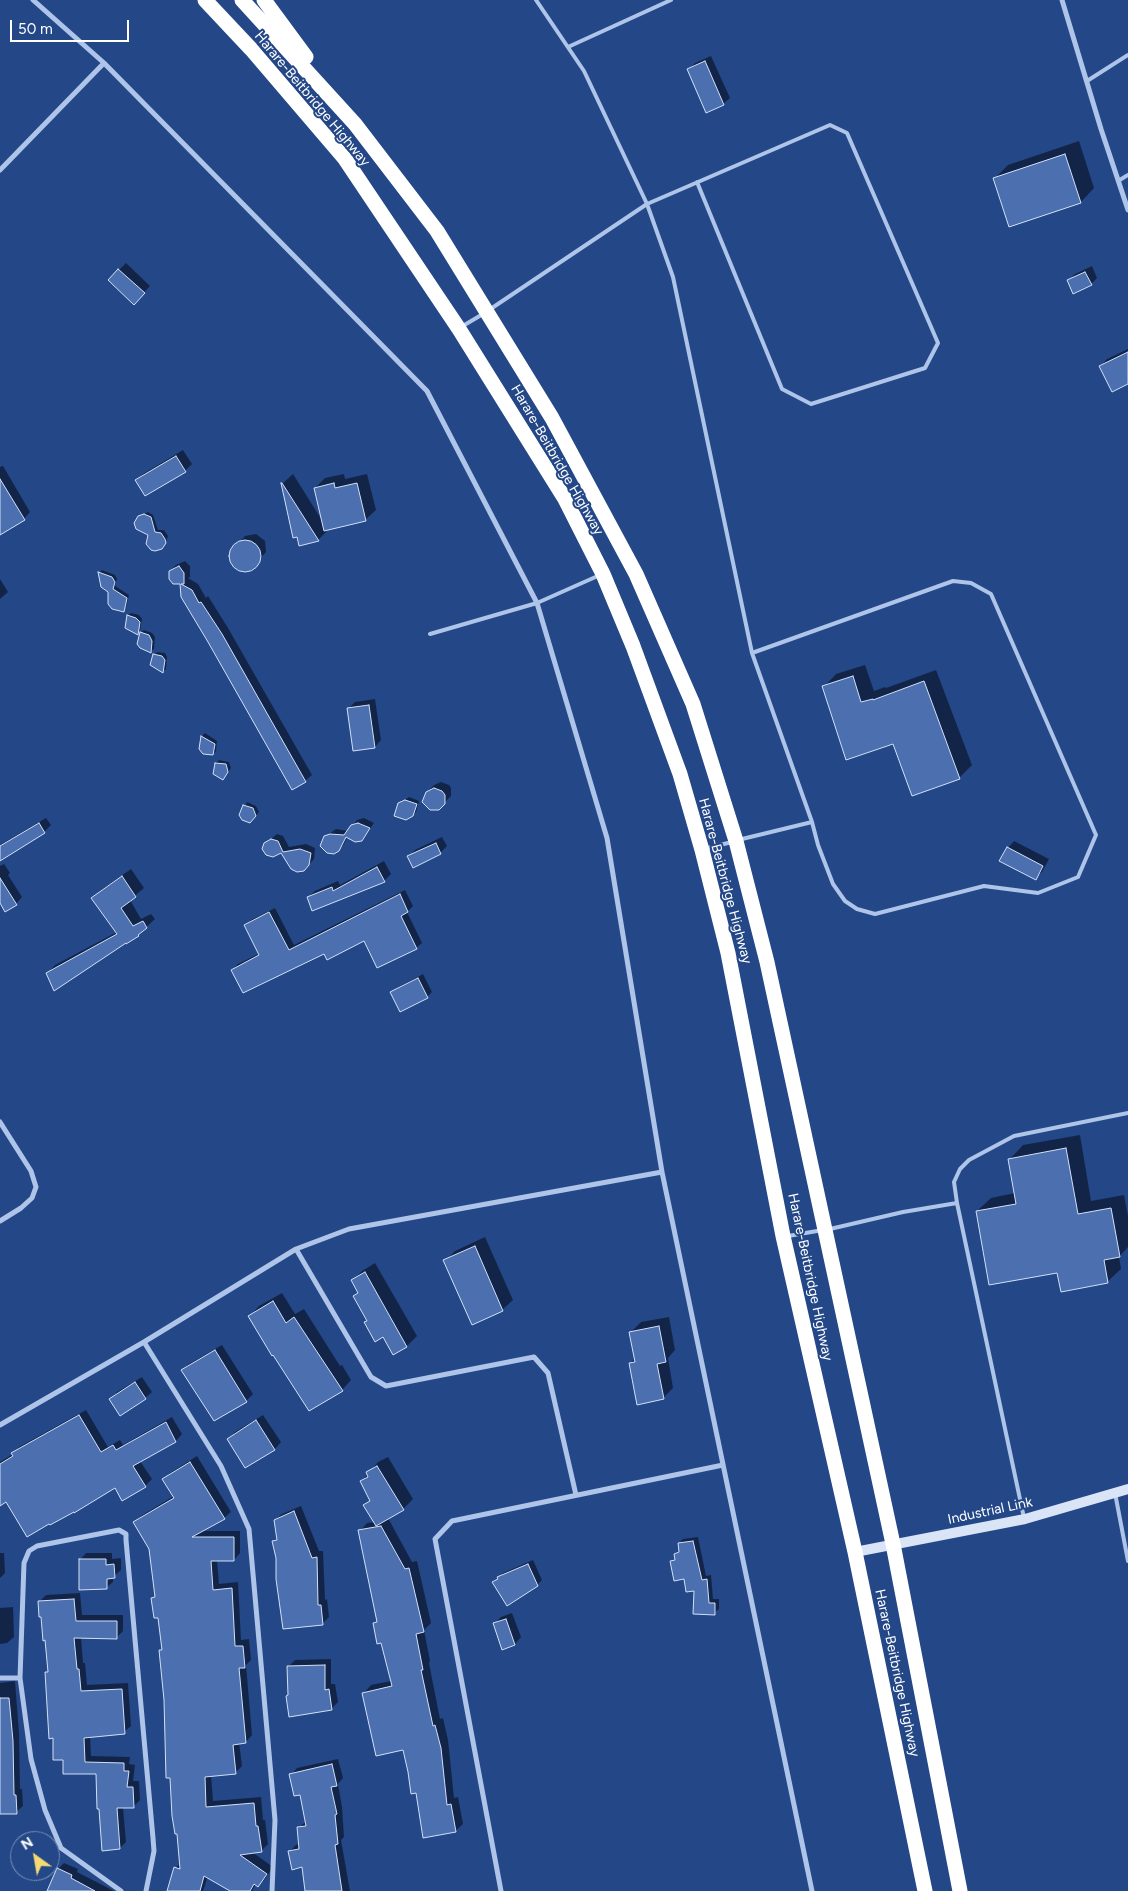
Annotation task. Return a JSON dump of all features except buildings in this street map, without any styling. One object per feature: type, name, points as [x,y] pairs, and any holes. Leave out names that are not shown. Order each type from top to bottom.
[{"type":"highway","name":"Harare-Beitbridge Highway","points":[[205,0],[251,48],[345,159],[459,328],[565,500],[603,574],[633,646],[676,765],[702,850],[728,953],[783,1236],[855,1552],[925,1891]]},
{"type":"highway","name":"Harare-Beitbridge Highway","points":[[242,0],[355,124],[437,231],[552,418],[636,574],[694,704],[736,840],[767,962],[893,1544],[960,1891]]},
{"type":"highway","points":[[264,0],[355,124]]},
{"type":"street","points":[[33,0],[104,62],[427,391],[537,603],[608,838],[662,1172],[812,1891]]},
{"type":"street","points":[[1062,0],[1128,210]]},
{"type":"street","points":[[0,170],[104,62]]},
{"type":"street","points":[[0,1122],[31,1171],[36,1187],[32,1198],[0,1221]]},
{"type":"street","points":[[0,1425],[144,1342],[296,1249],[349,1229],[662,1172]]},
{"type":"street","points":[[296,1249],[371,1377],[386,1386],[534,1357],[548,1373],[576,1495]]},
{"type":"street","points":[[144,1342],[221,1466],[249,1529],[275,1820],[272,1891]]},
{"type":"street","points":[[501,1891],[435,1539],[452,1521],[723,1465]]},
{"type":"street","name":"Industrial Link","points":[[855,1552],[1024,1519],[1128,1489]]},
{"type":"street","points":[[121,1891],[61,1848],[45,1810],[31,1759],[20,1678],[24,1563],[29,1551],[37,1546],[116,1530],[124,1532],[126,1540],[154,1852],[146,1891]]},
{"type":"street","points":[[0,1678],[20,1678]]},
{"type":"lane","points":[[536,0],[584,71],[647,204],[673,277],[752,654],[812,822],[818,845],[834,884],[845,901],[857,909],[875,914],[984,886],[1038,892],[1078,877],[1096,835],[991,594],[971,583],[953,582],[752,654]]},
{"type":"lane","points":[[568,47],[671,0]]},
{"type":"lane","points":[[1087,81],[1128,55]]},
{"type":"lane","points":[[459,328],[486,312],[647,204],[830,125],[847,133],[938,342],[925,368],[811,404],[782,389],[698,182]]},
{"type":"lane","points":[[1118,181],[1128,175]]},
{"type":"lane","points":[[430,634],[537,603],[603,574]]},
{"type":"lane","points":[[702,850],[812,822]]},
{"type":"lane","points":[[1024,1519],[954,1182],[960,1169],[970,1160],[1014,1136],[1128,1112]]},
{"type":"lane","points":[[783,1236],[826,1230],[903,1212],[957,1203]]},
{"type":"lane","points":[[1115,1493],[1128,1561]]}]
